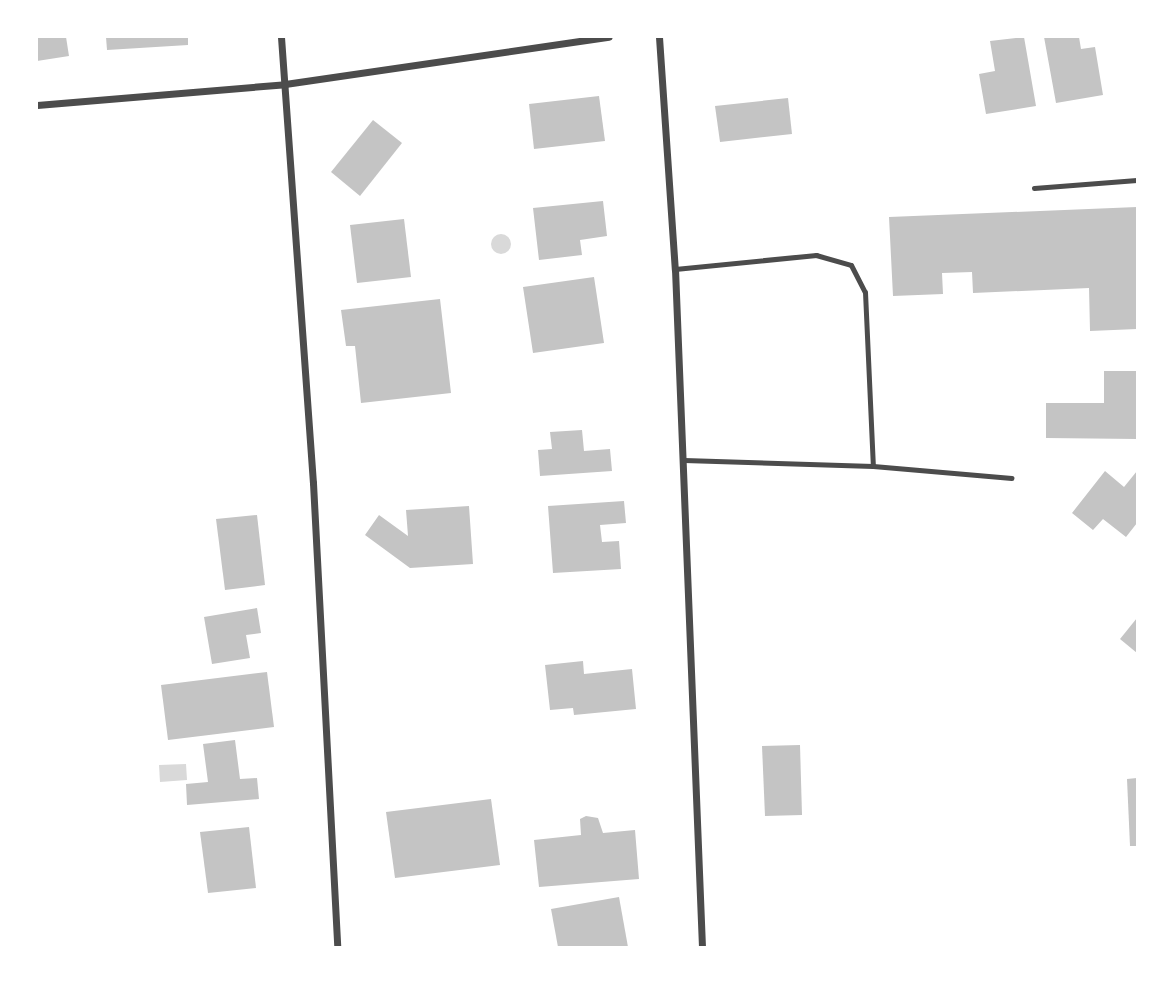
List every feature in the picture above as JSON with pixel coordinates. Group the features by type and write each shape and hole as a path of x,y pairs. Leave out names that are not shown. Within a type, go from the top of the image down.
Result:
{"street":[{"path":"281,37 337,947"},
{"path":"37,105 285,84 610,37"},
{"path":"659,37 675,269 702,947"}],"lane":[{"path":"1034,188 1137,180"},
{"path":"675,269 816,254 851,265 865,292 873,466"},
{"path":"684,460 873,466 1010,478"}],"shaded area":[{"path":"501,234 508,237 511,244 508,251 501,254 494,251 491,244 494,237"},
{"path":"186,764 187,780 160,782 159,765"}],"building":[{"path":"37,37 66,37 69,56 37,61"},
{"path":"106,37 188,37 188,45 107,50"},
{"path":"1024,37 1036,106 986,114 979,74 995,71 990,41"},
{"path":"1044,37 1079,37 1081,49 1095,47 1103,95 1056,103"},
{"path":"599,96 605,141 534,149 529,104"},
{"path":"788,98 792,134 720,142 715,106"},
{"path":"373,120 402,143 360,196 331,172"},
{"path":"603,201 607,236 580,240 582,255 539,260 533,208"},
{"path":"1137,207 1137,329 1090,331 1089,288 973,293 972,272 942,273 943,294 893,296 889,217"},
{"path":"404,219 411,277 357,283 350,225"},
{"path":"594,277 604,343 533,353 523,287"},
{"path":"440,299 451,393 361,403 355,346 346,346 341,310"},
{"path":"1104,371 1137,371 1137,439 1046,438 1046,403 1104,403"},
{"path":"582,430 584,451 610,449 612,471 540,476 538,450 552,449 550,432"},
{"path":"1105,471 1124,487 1137,471 1137,523 1126,537 1103,519 1093,530 1072,513"},
{"path":"624,501 626,523 600,525 602,542 619,541 621,569 553,573 548,506"},
{"path":"469,506 473,564 410,568 365,535 379,515 408,536 406,510"},
{"path":"257,515 265,585 225,590 216,519"},
{"path":"257,608 261,633 246,635 250,658 212,664 204,617"},
{"path":"1137,618 1137,653 1120,639"},
{"path":"583,661 584,674 632,669 636,709 574,715 573,708 550,710 545,665"},
{"path":"267,672 274,727 168,740 161,685"},
{"path":"235,740 240,779 257,778 259,799 187,805 186,784 208,782 203,744"},
{"path":"800,745 802,815 765,816 762,746"},
{"path":"1137,778 1137,846 1130,846 1127,779"},
{"path":"491,799 500,865 395,878 386,812"},
{"path":"586,816 598,818 603,833 635,830 639,879 539,887 534,840 581,835 580,819"},
{"path":"249,827 256,888 208,893 200,832"},
{"path":"619,897 628,947 558,947 551,909"}]}
